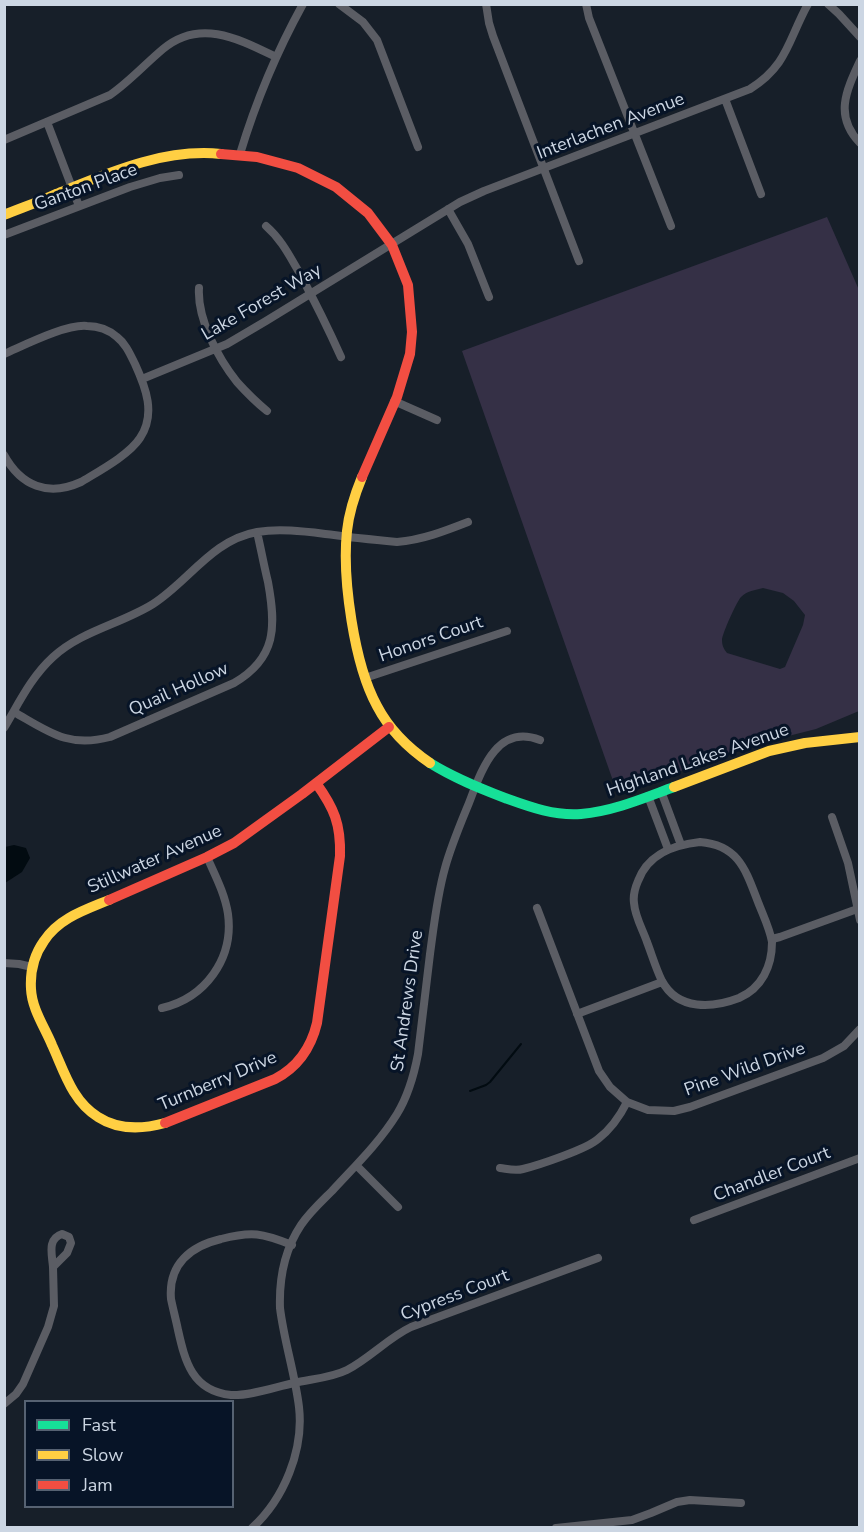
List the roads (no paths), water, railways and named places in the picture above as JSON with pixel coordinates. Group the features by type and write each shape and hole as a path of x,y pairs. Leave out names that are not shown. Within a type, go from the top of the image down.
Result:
{"street":[{"path":"240,154 252,114 276,57 303,4"},
{"path":"339,4 363,22 377,40 418,147"},
{"path":"486,4 493,36 579,261"},
{"path":"586,4 589,18 671,226"},
{"name":"Interlachen Avenue","path":"391,245 448,209 484,191 750,89 771,74 785,54 808,4"},
{"path":"828,4 860,37"},
{"path":"4,140 110,95 164,48 189,35 206,33 227,35 276,57"},
{"path":"860,61 848,87 844,112 849,128 860,143"},
{"path":"725,99 761,194"},
{"path":"47,122 79,206"},
{"name":"Highland Lakes Avenue","path":"4,215 145,162 166,157 209,153 240,154 285,163 304,169 330,182 369,214 385,233 405,279 411,315 410,350 394,401 355,497 348,524 345,561 356,644 364,678 389,727 423,760 475,786 537,809 561,814 597,812 615,808 770,751 804,743 860,736"},
{"name":"Ganton Place","path":"4,235 150,181 179,175"},
{"path":"448,209 468,244 489,297"},
{"path":"266,226 278,237 311,293 341,357"},
{"name":"Lake Forest Way","path":"142,379 216,349 391,245"},
{"path":"198,288 200,310 216,349 236,380 267,411"},
{"path":"4,354 69,328 94,326 111,333 123,343 142,379 149,411 148,422 141,438 128,451 81,482 65,488 48,489 22,478 15,472 4,454"},
{"path":"394,401 437,420"},
{"path":"4,728 31,681 64,648 154,603 177,586 206,558 231,541 271,530 397,542 428,536 468,522"},
{"name":"Quail Hollow","path":"14,712 51,734 63,738 80,741 99,740 234,683 251,672 268,649 273,627 272,604 257,532"},
{"name":"Honors Court","path":"364,678 507,631"},
{"name":"Stillwater Avenue","path":"32,967 42,942 68,918 207,857 241,839 389,727"},
{"name":"St Andrews Drive","path":"252,1527 276,1499 289,1473 298,1440 300,1413 279,1308 284,1264 297,1232 308,1215 357,1166 378,1141 398,1113 409,1087 418,1054 440,889 452,844 486,762 498,746 517,736 540,740"},
{"name":"Turnberry Drive","path":"32,967 31,986 34,1006 70,1086 88,1110 113,1124 131,1128 155,1126 172,1121 286,1073 306,1052 316,1029 340,856 337,818 332,806 316,783"},
{"path":"661,791 681,845"},
{"path":"648,796 668,849"},
{"path":"831,817 848,863 860,920"},
{"path":"700,842 714,844 736,856 745,868 772,939 769,968 761,981 745,995 725,1003 702,1006 687,1002 671,992 662,982 636,913 634,895 645,867 652,859 668,849 700,842"},
{"path":"162,1008 180,1003 202,987 214,974 225,953 228,915 218,881 207,857"},
{"name":"Pine Wild Drive","path":"537,908 599,1071 610,1087 627,1102 658,1111 674,1111 690,1107 829,1055 844,1046 860,1029"},
{"path":"772,939 858,908"},
{"path":"4,963 32,967"},
{"path":"577,1014 662,982"},
{"path":"500,1168 524,1169 589,1146 611,1127 627,1102"},
{"name":"Chandler Court","path":"694,1220 860,1158"},
{"path":"357,1166 398,1207"},
{"name":"Cypress Court","path":"292,1245 256,1233 239,1234 205,1243 192,1250 181,1262 176,1270 171,1290 172,1300 184,1357 191,1371 204,1385 221,1393 241,1394 341,1372 411,1328 598,1257"},
{"path":"4,1404 23,1384 48,1327 54,1306 53,1267"},
{"path":"556,1527 632,1520 677,1502 690,1500 741,1503"}],"waterway":[{"path":"470,1091 490,1082 521,1044"}]}
